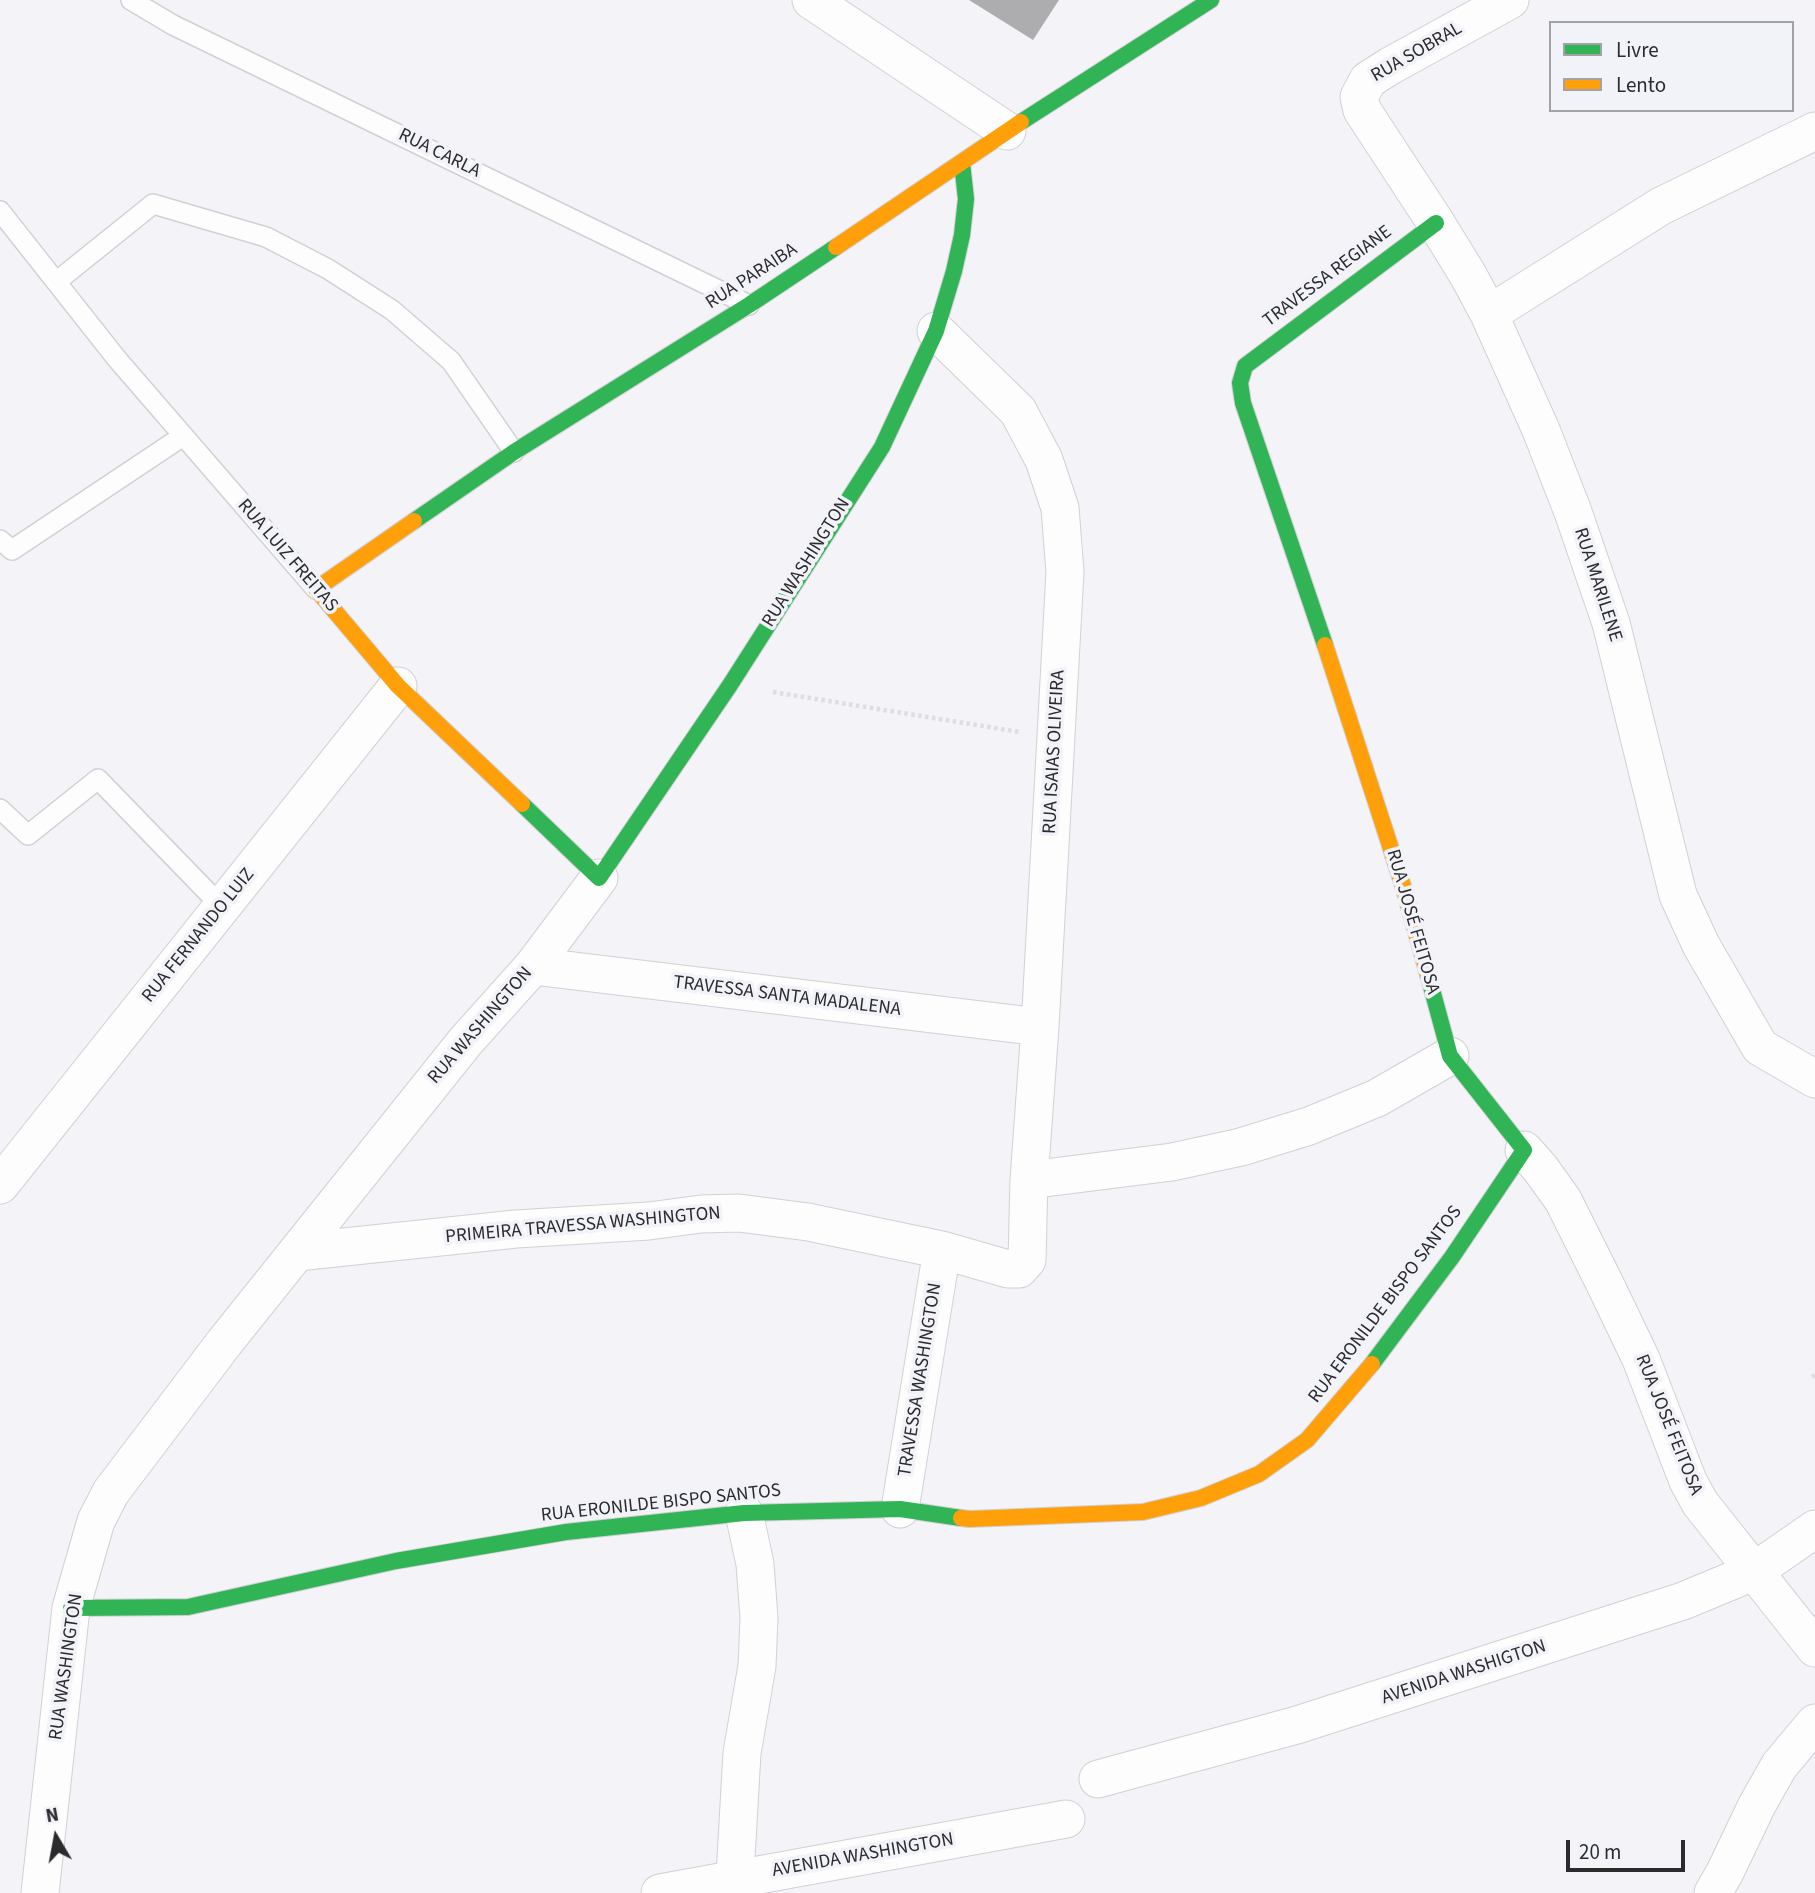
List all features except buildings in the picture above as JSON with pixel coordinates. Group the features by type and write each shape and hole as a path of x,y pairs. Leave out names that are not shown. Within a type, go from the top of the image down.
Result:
{"street":[{"path":"811,0 1007,131"},
{"name":"RUA PARAIBA","path":"316,589 514,453 749,305 1007,131 1212,0"},
{"name":"RUA SOBRAL","path":"1363,87 1368,80 1390,66 1510,0"},
{"name":"RUA MARILENE","path":"1363,87 1359,97 1362,110 1436,223 1489,314 1550,453 1611,623 1678,895 1701,945 1760,1046 1815,1079"},
{"path":"1489,314 1661,206 1815,131"},
{"name":"RUA WASHINGTON","path":"40,1893 71,1608 96,1521 111,1492 224,1343 465,1042 533,966 599,878 730,685 882,447 936,331 962,235 966,198 962,163"},
{"name":"TRAVESSA REGIANE","path":"1245,366 1436,223"},
{"name":"RUA ISAIAS OLIVEIRA","path":"936,331 1018,411 1044,460 1059,508 1065,572 1027,1216"},
{"name":"RUA JOSÉ FEITOSA","path":"1245,366 1240,383 1243,403 1405,888 1450,1056"},
{"name":"RUA LUIZ FREITAS","path":"316,589 398,686 599,878"},
{"name":"RUA FERNANDO LUIZ","path":"0,1185 398,686"},
{"name":"TRAVESSA SANTA MADALENA","path":"533,966 1040,1027"},
{"path":"1029,1180 1172,1162 1241,1147 1309,1126 1377,1098 1450,1056 1524,1150"},
{"name":"RUA JOSÉ FEITOSA","path":"1524,1150 1563,1200 1604,1282 1641,1359 1688,1481 1700,1503 1815,1648"},
{"name":"RUA ERONILDE BISPO SANTOS","path":"71,1608 188,1607 422,1557 566,1532 744,1513 900,1509 970,1519 1143,1512 1201,1498 1259,1474 1307,1440 1360,1380 1452,1256 1524,1150"},
{"name":"PRIMEIRA TRAVESSA WASHINGTON","path":"297,1252 516,1230 739,1213 808,1222 942,1250 1008,1269 1019,1269 1027,1260 1027,1216"},
{"name":"TRAVESSA WASHINGTON","path":"900,1509 942,1250"},
{"path":"734,1886 742,1753 757,1666 759,1618 755,1564 744,1513"},
{"name":"AVENIDA WASHIGTON","path":"1098,1779 1310,1721 1684,1601 1753,1573 1815,1530"},
{"path":"1713,1893 1779,1766 1815,1723"},
{"name":"AVENIDA WASHINGTON","path":"660,1893 734,1886 1066,1819"}],"lane":[{"name":"RUA CARLA","path":"131,0 173,25 749,305"},
{"path":"57,282 153,204 266,237 328,269 392,310 412,327 451,361 514,453"},
{"name":"RUA LUIZ FREITAS","path":"0,211 117,359 316,589"},
{"path":"0,540 12,550 183,436"},
{"path":"0,809 28,835 98,779 222,907"}],"path":[{"path":"730,685 1056,737"}],"traffic: fast":[{"path":"1021,122 1211,0"},
{"path":"522,804 599,878 730,685 882,447 936,331 954,271 966,199 962,163"},
{"path":"1325,645 1243,403 1240,383 1245,366 1436,223"},
{"path":"414,521 514,452 749,305 836,247"},
{"path":"1372,1364 1452,1257 1524,1150 1450,1056 1428,975"},
{"path":"71,1608 188,1607 396,1561 566,1532 744,1513 900,1509 961,1518"}],"traffic: slow":[{"path":"836,247 1021,122"},
{"path":"414,521 316,589 398,686 522,804"},
{"path":"1325,645 1404,889 1428,975"},
{"path":"961,1518 1143,1512 1201,1498 1259,1474 1307,1440 1372,1364"}]}
